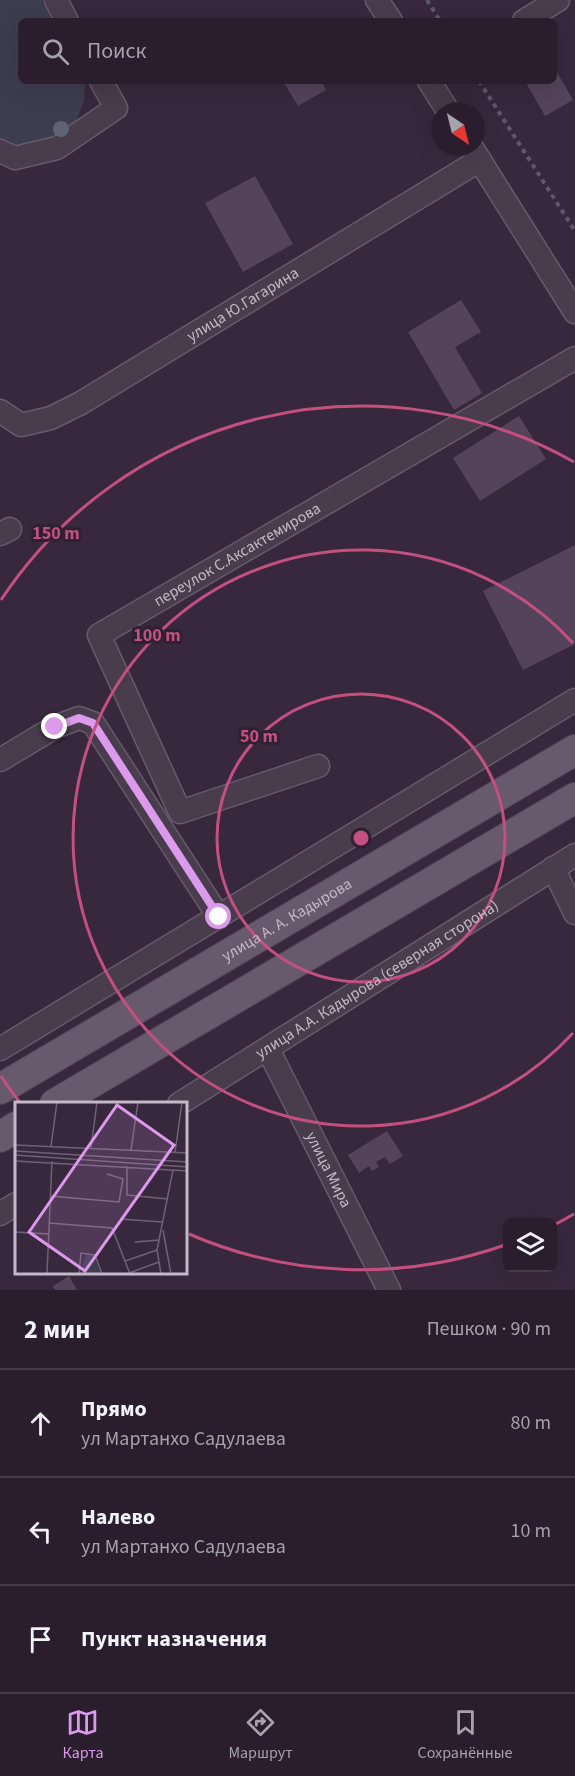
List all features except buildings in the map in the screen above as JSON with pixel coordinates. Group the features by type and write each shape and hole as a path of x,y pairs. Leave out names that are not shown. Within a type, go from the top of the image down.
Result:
{"main road":[{"name":"улица А. А. Кадырова","path":"0,1089 575,750"},
{"path":"58,1102 575,798"},
{"path":"0,1137 15,1128"}],"street":[{"path":"56,0 66,18"},
{"path":"377,0 389,18"},
{"path":"529,18 558,0"},
{"path":"0,152 15,158 57,148 116,108 103,84"},
{"path":"431,84 442,102"},
{"name":"улица Ю.Гагарина","path":"0,411 21,425 51,418 81,404 471,156"},
{"path":"478,156 575,312"},
{"name":"переулок С.Аксактемирова","path":"318,766 180,812 99,635 575,358"},
{"path":"0,1049 575,700"},
{"path":"0,760 55,727 79,718 93,723 219,917"},
{"name":"улица А.А. Кадырова (северная сторона)","path":"182,1102 575,855"},
{"path":"553,868 575,913"},
{"name":"улица Мира","path":"268,1049 389,1290"},
{"path":"0,1214 15,1205"}],"path":[{"path":"427,0 438,18"},
{"path":"481,84 575,231"}],"shaded area":[{"path":"0,0 42,0 52,18 18,18 18,84 85,84 84,101 75,124 35,150 0,144"}],"route":[{"path":"55,727 79,718 93,723 219,917"}]}
